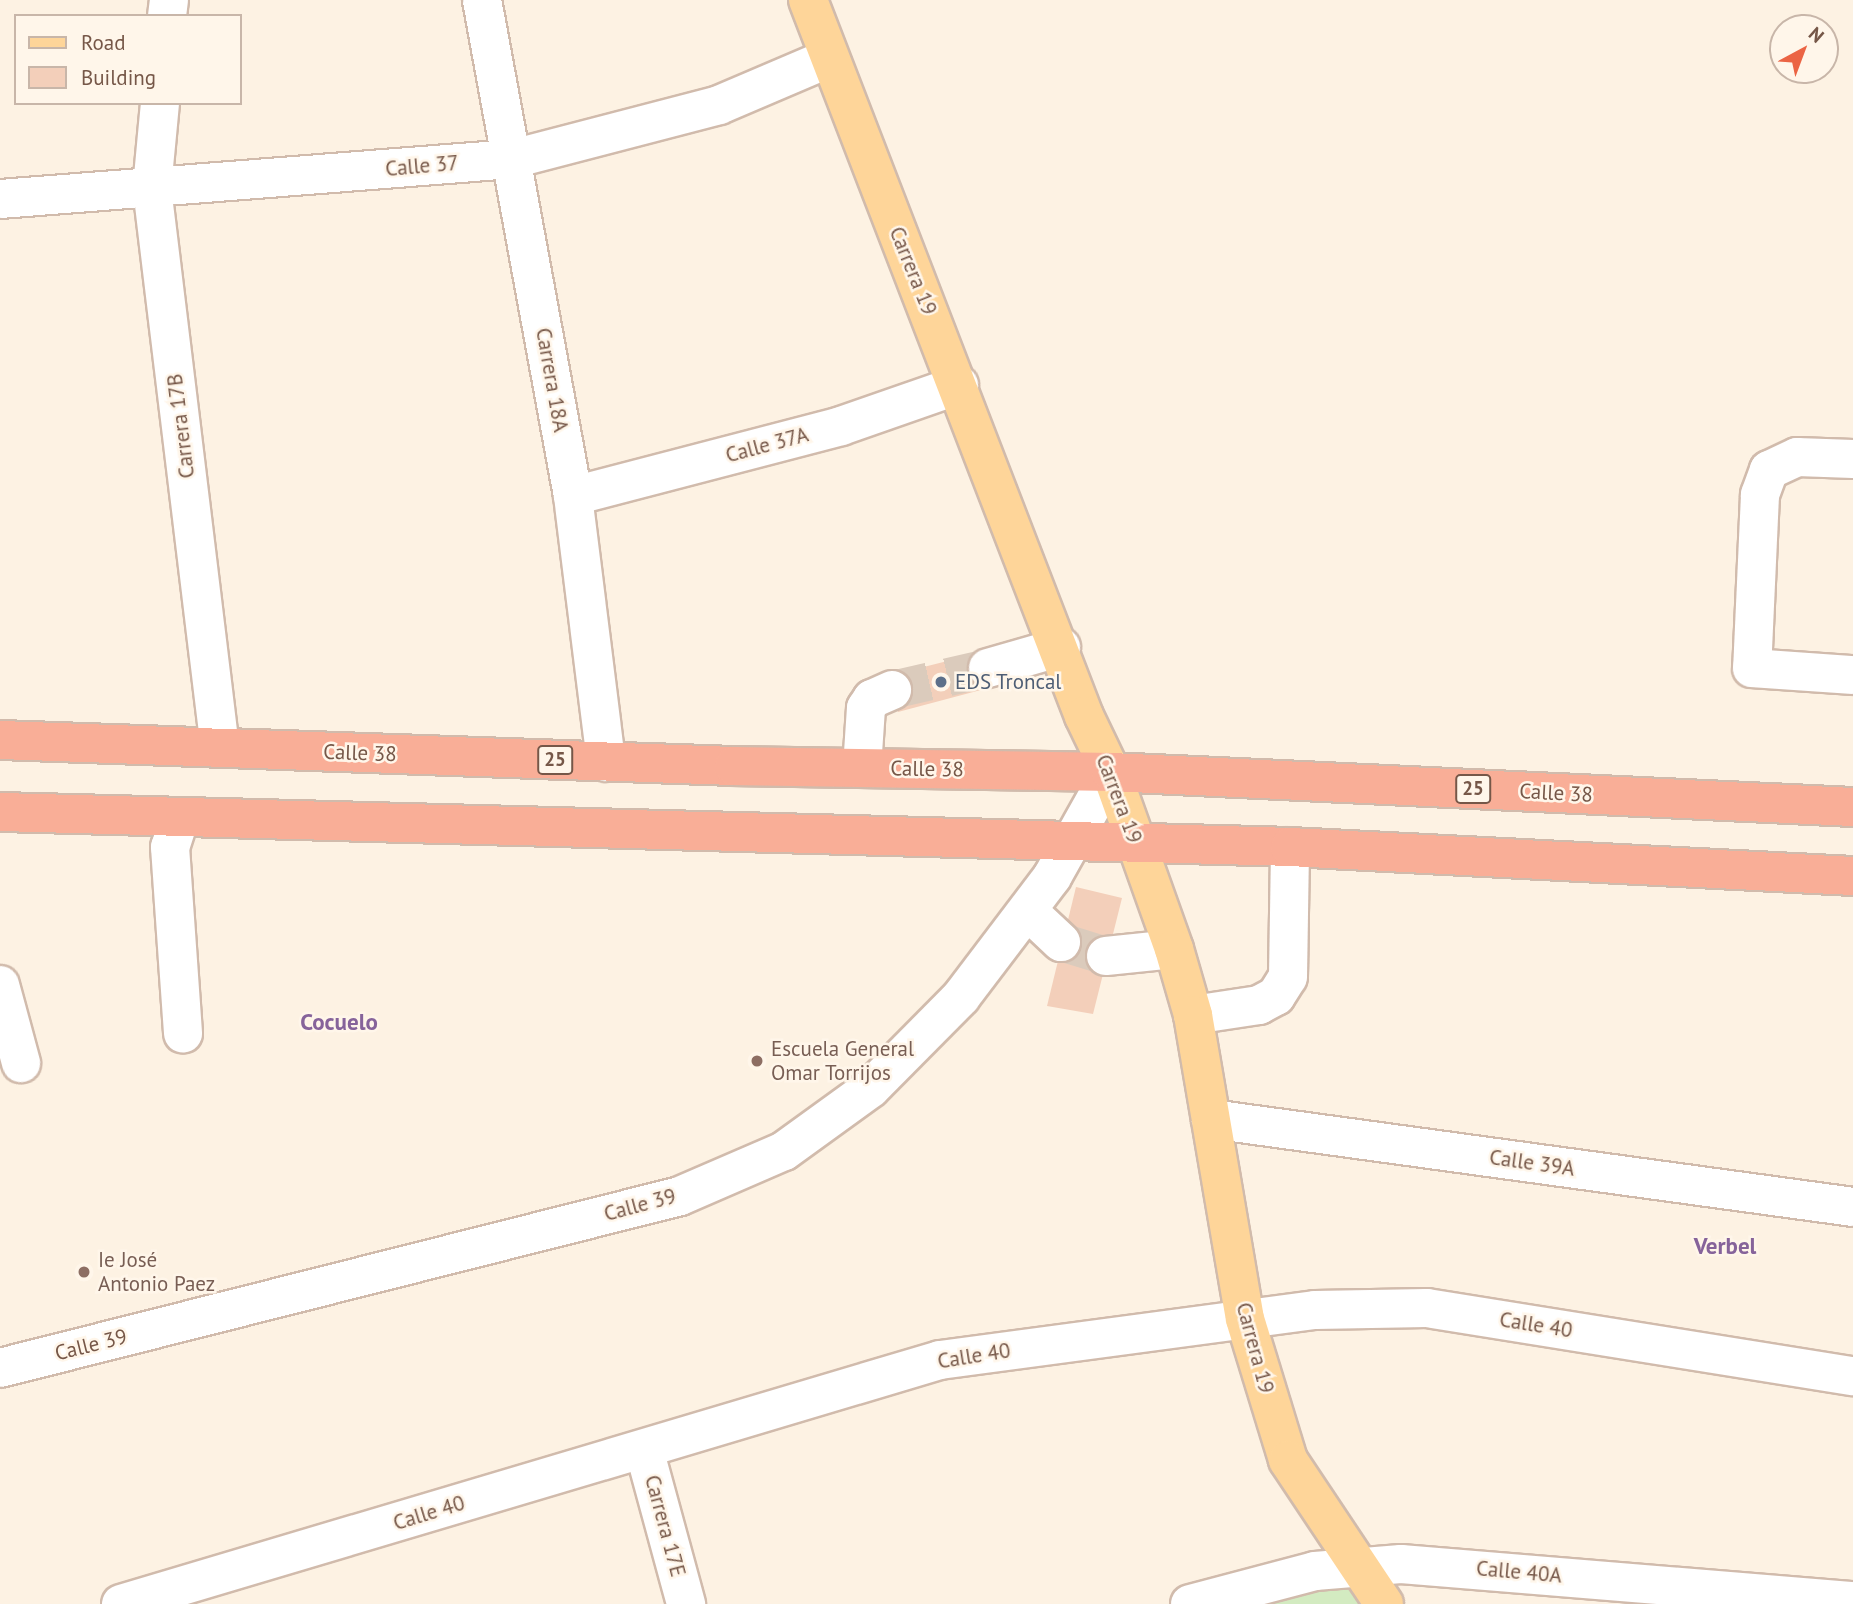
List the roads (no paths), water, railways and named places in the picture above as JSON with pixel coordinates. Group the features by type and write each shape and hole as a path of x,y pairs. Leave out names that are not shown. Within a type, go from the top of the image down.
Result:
{"highway":[{"name":"Calle 38","path":"0,740 606,762 1111,772 1853,807"},
{"path":"0,812 1290,847 1853,876"}],"main road":[{"name":"Carrera 19","path":"808,0 1111,772 1174,949 1193,1015 1245,1319 1288,1460 1356,1567 1384,1604"}],"street":[{"name":"Carrera 18A","path":"482,0 573,496 606,762"},
{"name":"Calle 37","path":"0,199 512,159 719,105 829,58"},
{"name":"Carrera 17B","path":"160,105 152,188 220,748"},
{"name":"Calle 37A","path":"573,496 841,426 958,385"},
{"path":"1853,460 1797,457 1769,470 1760,495 1752,668 1853,675"},
{"path":"988,668 1061,647"},
{"path":"862,768 866,708 872,699 892,690"},
{"name":"Calle 39","path":"0,1368 680,1196 784,1151 871,1088 961,997 1029,912 1074,841 1111,772"},
{"path":"180,817 170,847 183,1034"},
{"path":"1193,1015 1259,1005 1276,996 1288,977 1290,847"},
{"path":"1029,912 1061,942"},
{"path":"1106,956 1174,949"},
{"path":"0,985 21,1063"},
{"name":"Calle 39A","path":"1211,1119 1853,1207"},
{"name":"Calle 40","path":"127,1603 940,1360 1245,1319 1368,1305 1427,1308 1853,1376"},
{"name":"Carrera 17E","path":"644,1449 686,1604"},
{"name":"Calle 40A","path":"1190,1604 1276,1580 1356,1567 1446,1565 1853,1601"}],"tunnel":[{"path":"892,690 988,668"},
{"path":"1061,942 1106,956"}],"place":[{"name":"EDS Troncal","path":"941,682"},
{"name":"Escuela General Omar Torrijos","path":"757,1061"},
{"name":"Ie José Antonio Paez","path":"84,1272"}],"district":[{"name":"Cocuelo","path":"339,1022"},
{"name":"Verbel","path":"1725,1246"}]}
